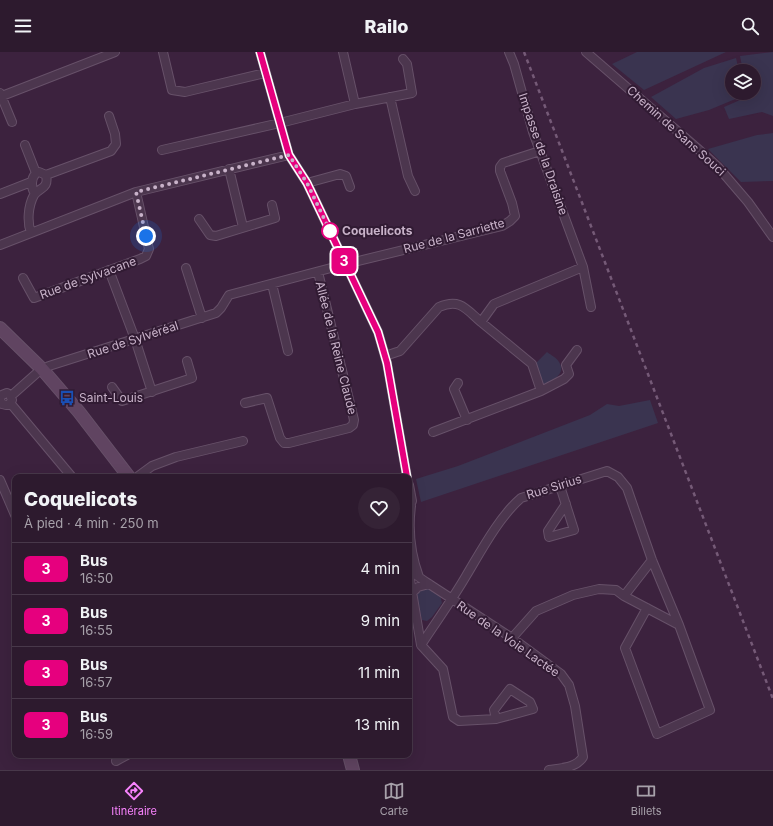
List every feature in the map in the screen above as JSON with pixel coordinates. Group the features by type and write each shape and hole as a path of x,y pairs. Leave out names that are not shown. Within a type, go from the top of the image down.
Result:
{"main road":[{"path":"0,328 42,369 127,474"},
{"path":"350,758 353,770"}],"street":[{"path":"12,122 1,94 115,52"},
{"path":"163,52 172,90 186,92 265,73"},
{"path":"260,52 289,155 307,183 378,332 385,356 406,474"},
{"path":"343,52 354,104"},
{"name":"Impasse de la Draisine","path":"509,52 514,64 533,132 583,267 591,307"},
{"name":"Chemin de Sans Souci","path":"586,52 718,167 748,202 773,237"},
{"path":"162,150 280,123 354,104 412,92 407,64 403,59"},
{"path":"390,97 408,176 415,191"},
{"path":"31,233 28,218 35,194 31,182 33,177 39,172 46,175 111,151 116,144 115,134 109,116"},
{"path":"25,145 36,174"},
{"name":"Rue de la Sarriette","path":"346,264 506,224 515,216 500,167 503,163 540,151"},
{"path":"0,245 136,192 289,155"},
{"path":"229,169 243,227"},
{"path":"307,183 340,174 346,176 350,187"},
{"path":"35,194 44,187 46,183 46,175"},
{"path":"0,194 31,182"},
{"name":"Rue de Sylvacane","path":"23,278 34,298 146,256 149,249 136,192"},
{"path":"199,219 210,235 216,236 275,218 272,204"},
{"name":"Rue de Sylvéréal","path":"42,369 216,313 229,295 346,264"},
{"path":"481,322 494,304 583,267"},
{"path":"186,268 202,318"},
{"path":"109,270 135,339 152,392"},
{"name":"Allée de la Reine Claude","path":"245,404 267,398 280,438 284,443 349,428 353,425 354,420 318,272"},
{"path":"272,284 288,351"},
{"path":"385,356 400,351 439,307 448,303 458,304 532,364 541,391"},
{"path":"433,432 541,391 564,379 569,374 566,365 577,350"},
{"path":"112,387 122,401 152,392 192,378 187,361"},
{"path":"1,399 6,406 42,369"},
{"path":"458,383 454,389 467,420"},
{"path":"11,400 70,474"},
{"path":"141,474 152,466 176,458 243,441"},
{"name":"Rue Sirius","path":"421,645 510,507 521,498 608,471 618,477 627,488 652,560 679,626 710,710 657,734 625,648 647,608"},
{"path":"0,480 12,508"},
{"path":"560,486 566,504"},
{"path":"412,546 414,564 420,577"},
{"path":"624,596 652,560"},
{"name":"Rue de la Voie Lactée","path":"412,571 429,584 512,638 561,674 569,685 575,706 583,757 580,762 575,765 549,770"},
{"path":"429,584 418,587 412,593 412,612 421,645 443,669 453,717 459,722 496,719 532,708 530,702 510,689 494,710 496,719"},
{"path":"512,638 536,611 573,595 599,589 616,590 624,596 679,626"},
{"path":"116,761 122,758"}],"shaded area":[{"path":"637,52 726,52 644,90 612,64"},
{"path":"773,52 773,116 762,112 729,119 724,107 740,100 761,100 761,64 742,64 740,56"},
{"path":"736,58 737,64 725,64 725,100 733,100 709,110 676,119 651,97 704,68"},
{"path":"773,133 773,181 741,182 708,149 757,135"},
{"path":"547,352 558,361 561,366 561,370 558,376 544,385 535,364"},
{"path":"650,400 658,423 421,502 416,479 458,466 590,415 607,404 619,406"},
{"path":"426,587 440,595 442,603 432,617 427,621 422,620 416,595 418,590"}],"railway":[{"path":"524,52 773,699"}],"bus line":[{"name":"3","path":"260,52 289,155 307,183 378,332 387,363 406,474"}],"place":[{"name":"Coquelicots","path":"330,231"},
{"name":"Saint-Louis","path":"67,398"}],"route":[{"path":"146,236 136,192 289,155 307,183 330,231"}]}
